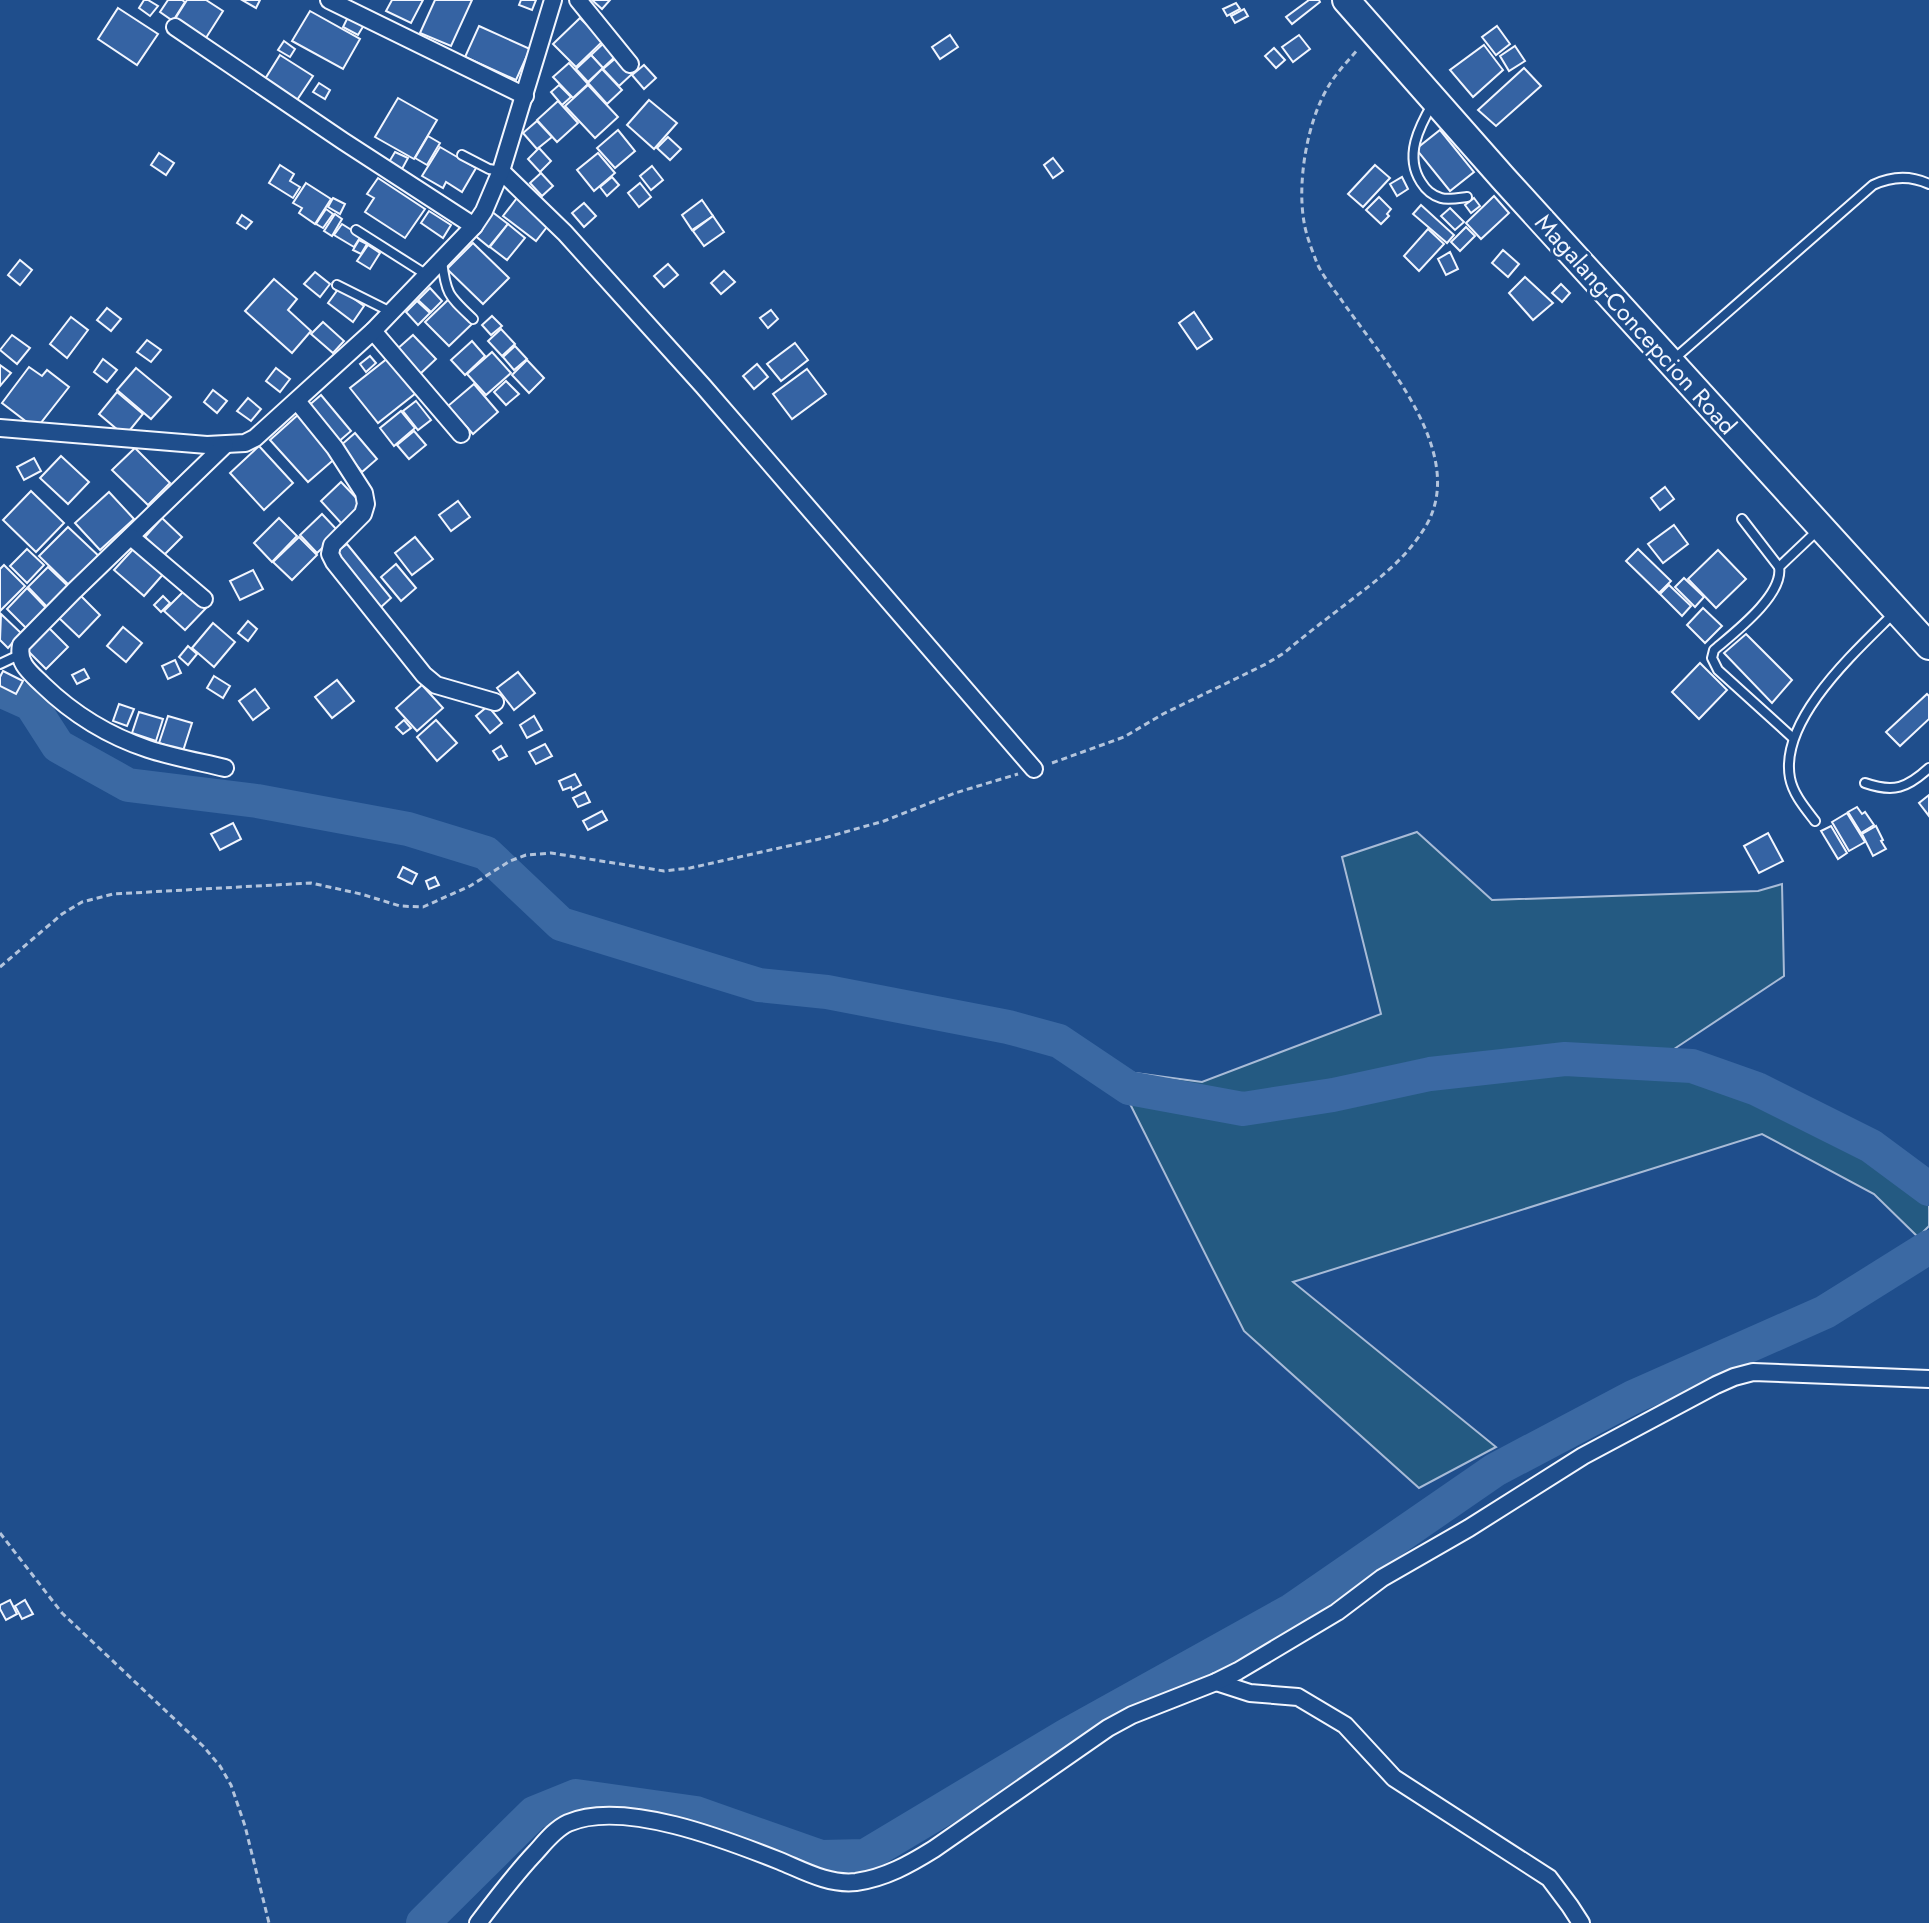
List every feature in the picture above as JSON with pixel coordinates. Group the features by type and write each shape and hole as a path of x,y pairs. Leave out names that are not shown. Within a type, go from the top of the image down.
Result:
{"main road":[{"name":"Magalang-Concepcion Road","path":"1346,0 1503,178 1929,646"}],"street":[{"path":"329,0 525,96"},
{"path":"360,0 373,23"},
{"path":"0,428 225,445 245,443 255,438 373,331 474,226 501,171 553,0"},
{"path":"578,0 630,64"},
{"path":"175,27 474,226"},
{"path":"501,171 565,233 703,386 1034,769"},
{"path":"373,331 461,434"},
{"path":"297,401 335,448 364,493 366,504 363,514 332,545 330,554 334,562 424,675 436,685 495,702"},
{"path":"225,445 21,645 19,655 24,667 61,702 89,721 147,749 225,768"},
{"path":"131,537 204,599"},
{"path":"478,1923 512,1877 549,1837 565,1824 589,1817 636,1817 681,1826 831,1881 855,1882 883,1876 934,1849 1108,1728 1132,1715 1216,1682 1337,1612 1382,1578 1583,1456 1734,1377 1753,1372 1780,1372 1929,1379"},
{"path":"1216,1682 1250,1693 1298,1697 1345,1725 1394,1778 1549,1878 1581,1923"}],"lane":[{"path":"1435,99 1415,141 1413,161 1417,175 1428,192 1443,199 1467,197"},
{"path":"462,155 489,169 501,171"},
{"path":"1671,362 1873,185 1900,177 1929,184"},
{"path":"356,230 428,275"},
{"path":"441,260 450,297 473,319"},
{"path":"337,285 391,313"},
{"path":"1742,519 1779,567 1780,576 1754,614 1714,650 1712,658 1718,670 1793,738"},
{"path":"1779,567 1820,528"},
{"path":"1815,821 1790,780 1789,756 1793,738 1804,716 1841,667 1896,611"},
{"path":"0,664 19,655"},
{"path":"1865,783 1888,789 1902,787 1929,768"}],"path":[{"path":"0,967 62,914 82,902 113,894 311,883 400,906 423,907 441,901 526,855 551,853 664,871 824,838 884,821 955,793 1124,737 1163,714 1275,659 1389,571 1411,549 1429,520 1437,492 1436,462 1429,435 1413,403 1380,352 1318,266 1304,222 1302,180 1312,124 1328,87 1373,30"},
{"path":"0,1533 62,1613 203,1746 220,1766 231,1785 245,1826 269,1923"}],"shaded area":[{"path":"1417,832 1492,900 1758,891 1782,884 1784,976 1668,1053 1929,1181 1929,1226 1918,1237 1874,1194 1762,1134 1293,1282 1496,1447 1419,1488 1244,1331 1113,1070 1202,1082 1381,1014 1342,857"}],"building":[{"path":"144,0 158,6 150,16 139,8"},
{"path":"168,0 185,2 173,21 160,12"},
{"path":"187,0 206,0 223,11 204,41 173,22"},
{"path":"242,0 260,0 256,8"},
{"path":"392,0 423,0 411,23 386,11"},
{"path":"435,0 472,0 451,46 420,33"},
{"path":"521,0 536,0 532,10 519,5"},
{"path":"592,0 610,0 602,9"},
{"path":"1309,0 1320,2 1292,24 1286,17"},
{"path":"1236,3 1240,9 1227,16 1223,9"},
{"path":"118,8 158,34 137,65 98,39"},
{"path":"1244,9 1248,16 1235,23 1231,16"},
{"path":"310,11 360,39 343,69 292,41"},
{"path":"348,17 364,25 358,35 343,27"},
{"path":"580,18 603,41 576,67 553,44"},
{"path":"479,26 530,49 516,80 465,57"},
{"path":"1497,26 1510,44 1496,55 1482,37"},
{"path":"950,35 958,47 940,59 932,47"},
{"path":"1299,35 1310,49 1293,62 1282,47"},
{"path":"284,41 295,49 290,57 278,50"},
{"path":"606,41 618,54 603,68 591,55"},
{"path":"1484,45 1503,70 1473,97 1450,70"},
{"path":"1515,46 1525,61 1509,71 1500,56"},
{"path":"1274,48 1285,60 1276,68 1265,56"},
{"path":"280,55 313,76 297,100 265,79"},
{"path":"591,55 603,68 588,82 576,69"},
{"path":"617,57 632,74 619,86 603,69"},
{"path":"569,63 588,84 573,98 553,77"},
{"path":"644,65 656,78 644,89 632,75"},
{"path":"1524,68 1541,86 1496,126 1478,110"},
{"path":"602,69 622,90 607,104 588,83"},
{"path":"319,83 330,90 325,99 313,92"},
{"path":"559,85 571,97 562,105 551,92"},
{"path":"588,85 618,117 595,138 565,106"},
{"path":"398,98 437,120 414,159 375,137"},
{"path":"649,100 677,123 654,149 627,125"},
{"path":"558,101 578,123 557,142 537,120"},
{"path":"537,121 552,137 537,149 523,133"},
{"path":"618,130 635,151 615,168 597,148"},
{"path":"1440,130 1474,172 1450,191 1416,149"},
{"path":"428,136 440,143 427,165 415,158"},
{"path":"668,137 681,149 670,160 657,148"},
{"path":"440,147 476,168 462,192 446,182 443,188 422,176"},
{"path":"539,148 551,161 540,172 528,159"},
{"path":"395,152 408,158 402,169 389,162"},
{"path":"159,153 174,163 166,175 151,165"},
{"path":"598,153 615,173 594,191 577,170"},
{"path":"1053,158 1063,171 1053,178 1044,165"},
{"path":"280,165 294,174 290,181 300,187 293,198 269,183"},
{"path":"1375,165 1390,178 1363,207 1348,194"},
{"path":"652,166 663,180 651,190 640,176"},
{"path":"541,173 553,186 542,196 530,183"},
{"path":"612,177 619,185 607,196 600,187"},
{"path":"1402,177 1408,189 1397,196 1390,184"},
{"path":"378,178 425,209 405,238 365,212 374,198 367,194"},
{"path":"306,183 331,199 315,224 299,213 302,208 293,203"},
{"path":"640,183 651,197 639,207 628,193"},
{"path":"1494,196 1509,213 1481,239 1466,223"},
{"path":"1379,197 1391,209 1381,224 1366,210"},
{"path":"333,198 345,204 340,214 328,207"},
{"path":"517,198 550,223 536,241 503,216"},
{"path":"1474,198 1480,206 1471,213 1465,205"},
{"path":"702,200 713,216 692,230 682,215"},
{"path":"584,203 596,216 584,227 572,213"},
{"path":"1421,205 1454,235 1447,243 1413,214"},
{"path":"1450,208 1464,222 1455,230 1441,216"},
{"path":"326,209 333,214 323,228 316,224"},
{"path":"429,211 451,225 443,238 421,223"},
{"path":"491,211 508,224 489,247 473,234"},
{"path":"335,214 342,219 332,236 324,231"},
{"path":"242,215 252,222 246,229 237,223"},
{"path":"713,216 724,232 704,246 693,231"},
{"path":"342,224 361,236 354,247 334,235"},
{"path":"508,224 525,238 507,260 490,247"},
{"path":"1466,227 1475,236 1460,251 1451,242"},
{"path":"1428,229 1444,244 1419,271 1404,256"},
{"path":"359,240 367,244 361,254 353,250"},
{"path":"473,243 509,278 483,304 447,269"},
{"path":"368,245 380,253 370,269 357,261"},
{"path":"1503,250 1519,264 1508,277 1492,263"},
{"path":"1450,252 1458,269 1446,275 1438,259"},
{"path":"20,260 32,270 20,285 8,275"},
{"path":"668,264 678,275 664,287 654,276"},
{"path":"724,271 735,282 721,294 711,283"},
{"path":"315,272 330,284 320,297 304,284"},
{"path":"1525,277 1553,303 1533,320 1509,293"},
{"path":"274,279 297,299 288,310 311,331 292,353 245,311"},
{"path":"1561,284 1570,293 1562,302 1552,293"},
{"path":"339,288 364,306 353,322 328,303"},
{"path":"430,288 442,301 431,312 418,300"},
{"path":"449,299 473,323 449,346 425,322"},
{"path":"417,301 430,313 418,325 406,312"},
{"path":"107,308 121,319 111,331 97,320"},
{"path":"771,310 778,319 768,328 760,318"},
{"path":"1194,312 1212,339 1197,349 1179,323"},
{"path":"492,316 502,326 491,335 482,325"},
{"path":"71,317 88,330 67,358 50,344"},
{"path":"323,322 344,341 333,353 311,334"},
{"path":"501,329 515,344 502,356 488,341"},
{"path":"12,335 30,348 17,364 0,350"},
{"path":"413,335 436,359 420,374 396,350"},
{"path":"147,340 161,350 151,362 137,352"},
{"path":"472,341 485,356 465,375 451,360"},
{"path":"795,343 808,360 781,381 767,364"},
{"path":"515,346 527,359 514,370 503,357"},
{"path":"492,352 511,373 486,395 467,374"},
{"path":"370,356 376,363 366,372 360,364"},
{"path":"388,358 416,393 378,423 350,388"},
{"path":"103,359 117,370 107,382 94,372"},
{"path":"527,360 544,378 529,393 512,375"},
{"path":"757,364 768,377 754,389 743,376"},
{"path":"0,365 11,373 0,386"},
{"path":"29,367 42,376 47,370 69,387 36,429 2,403"},
{"path":"136,368 171,397 151,419 117,390"},
{"path":"276,368 290,379 280,392 266,381"},
{"path":"807,369 826,394 792,419 773,394"},
{"path":"506,381 519,394 506,405 494,392"},
{"path":"474,384 498,412 473,434 448,406"},
{"path":"213,390 227,401 217,413 204,402"},
{"path":"117,392 143,414 125,436 99,414"},
{"path":"321,395 351,431 337,443 307,407"},
{"path":"248,398 261,409 251,421 237,411"},
{"path":"416,401 431,420 418,430 403,411"},
{"path":"401,411 415,428 394,446 380,428"},
{"path":"300,413 338,456 308,482 270,440"},
{"path":"414,431 426,445 409,459 397,445"},
{"path":"355,433 377,459 362,472 340,446"},
{"path":"259,446 293,483 264,510 230,473"},
{"path":"135,448 170,483 148,505 112,470"},
{"path":"61,456 89,482 68,504 40,478"},
{"path":"34,458 41,471 24,480 17,467"},
{"path":"341,482 363,505 342,524 321,501"},
{"path":"1665,487 1674,499 1660,510 1651,498"},
{"path":"31,491 64,523 36,552 3,520"},
{"path":"109,492 134,519 100,550 75,523"},
{"path":"458,501 470,517 451,531 439,515"},
{"path":"322,514 339,532 317,553 300,535"},
{"path":"162,518 182,537 164,555 145,537"},
{"path":"279,518 297,536 272,562 254,543"},
{"path":"1674,525 1688,544 1663,563 1648,544"},
{"path":"68,527 102,559 72,588 39,556"},
{"path":"299,537 317,555 292,580 273,562"},
{"path":"415,537 433,559 412,575 395,553"},
{"path":"347,544 391,598 380,608 335,553"},
{"path":"137,545 166,571 144,596 114,570"},
{"path":"27,549 44,565 27,583 10,566"},
{"path":"1638,549 1671,581 1659,593 1626,561"},
{"path":"1718,550 1746,579 1716,608 1688,579"},
{"path":"396,564 416,588 401,601 381,577"},
{"path":"4,565 25,586 0,611 0,569"},
{"path":"48,567 72,590 51,611 28,587"},
{"path":"253,570 263,589 240,600 230,581"},
{"path":"1684,578 1704,597 1695,607 1675,587"},
{"path":"1669,585 1691,606 1682,616 1660,594"},
{"path":"188,587 208,606 185,630 164,611"},
{"path":"27,588 50,612 30,632 7,609"},
{"path":"80,595 100,615 79,637 58,617"},
{"path":"163,596 170,603 161,612 154,605"},
{"path":"1703,608 1722,626 1705,643 1687,625"},
{"path":"1,614 21,633 8,648 0,640"},
{"path":"248,621 257,629 248,641 238,633"},
{"path":"213,623 235,642 214,667 192,648"},
{"path":"48,627 68,647 46,669 26,649"},
{"path":"123,627 142,643 126,662 107,646"},
{"path":"1746,634 1792,680 1772,703 1724,653"},
{"path":"188,646 197,654 188,665 179,657"},
{"path":"175,660 181,673 168,679 162,666"},
{"path":"1700,663 1727,690 1699,719 1672,692"},
{"path":"84,669 89,678 77,684 72,675"},
{"path":"3,671 23,681 16,694 0,686"},
{"path":"518,672 535,693 514,710 497,688"},
{"path":"214,676 230,686 223,698 207,688"},
{"path":"337,680 354,701 332,718 315,697"},
{"path":"422,685 443,708 417,731 396,708"},
{"path":"255,689 269,708 253,720 239,701"},
{"path":"1927,694 1929,719 1900,746 1886,732"},
{"path":"119,704 134,709 127,726 113,721"},
{"path":"488,706 502,723 490,733 476,716"},
{"path":"139,712 163,719 156,741 132,733"},
{"path":"168,716 192,723 183,751 159,743"},
{"path":"534,716 542,730 527,738 520,725"},
{"path":"404,720 411,728 403,734 396,727"},
{"path":"436,720 457,743 437,761 417,737"},
{"path":"545,744 552,756 536,764 529,752"},
{"path":"501,746 507,756 499,760 493,751"},
{"path":"575,774 581,785 572,790 571,787 563,790 559,781"},
{"path":"585,792 590,802 578,807 573,798"},
{"path":"1929,795 1929,816 1919,803"},
{"path":"1857,807 1874,825 1861,833 1848,812"},
{"path":"602,811 607,820 588,830 583,821"},
{"path":"1847,813 1865,842 1849,851 1832,822"},
{"path":"233,823 241,839 220,850 211,834"},
{"path":"1831,826 1847,853 1838,859 1821,831"},
{"path":"1876,826 1886,849 1873,856 1862,834"},
{"path":"1768,833 1783,861 1759,873 1744,846"},
{"path":"403,867 417,874 412,884 398,877"},
{"path":"435,877 439,885 429,889 426,881"},
{"path":"10,1600 17,1614 6,1620 0,1605"},
{"path":"25,1600 33,1614 22,1619 15,1606"}],"waterway":[{"path":"0,690 31,704 58,746 128,785 257,801 408,829 486,853 561,924 759,985 827,992 1008,1027 1059,1041 1129,1088 1243,1109 1333,1095 1430,1074 1565,1059 1692,1066 1757,1089 1871,1146 1929,1189"},
{"path":"423,1923 534,1813 576,1796 696,1813 821,1857 865,1856 1067,1735 1292,1610 1495,1470 1633,1397 1825,1312 1929,1247"}]}
